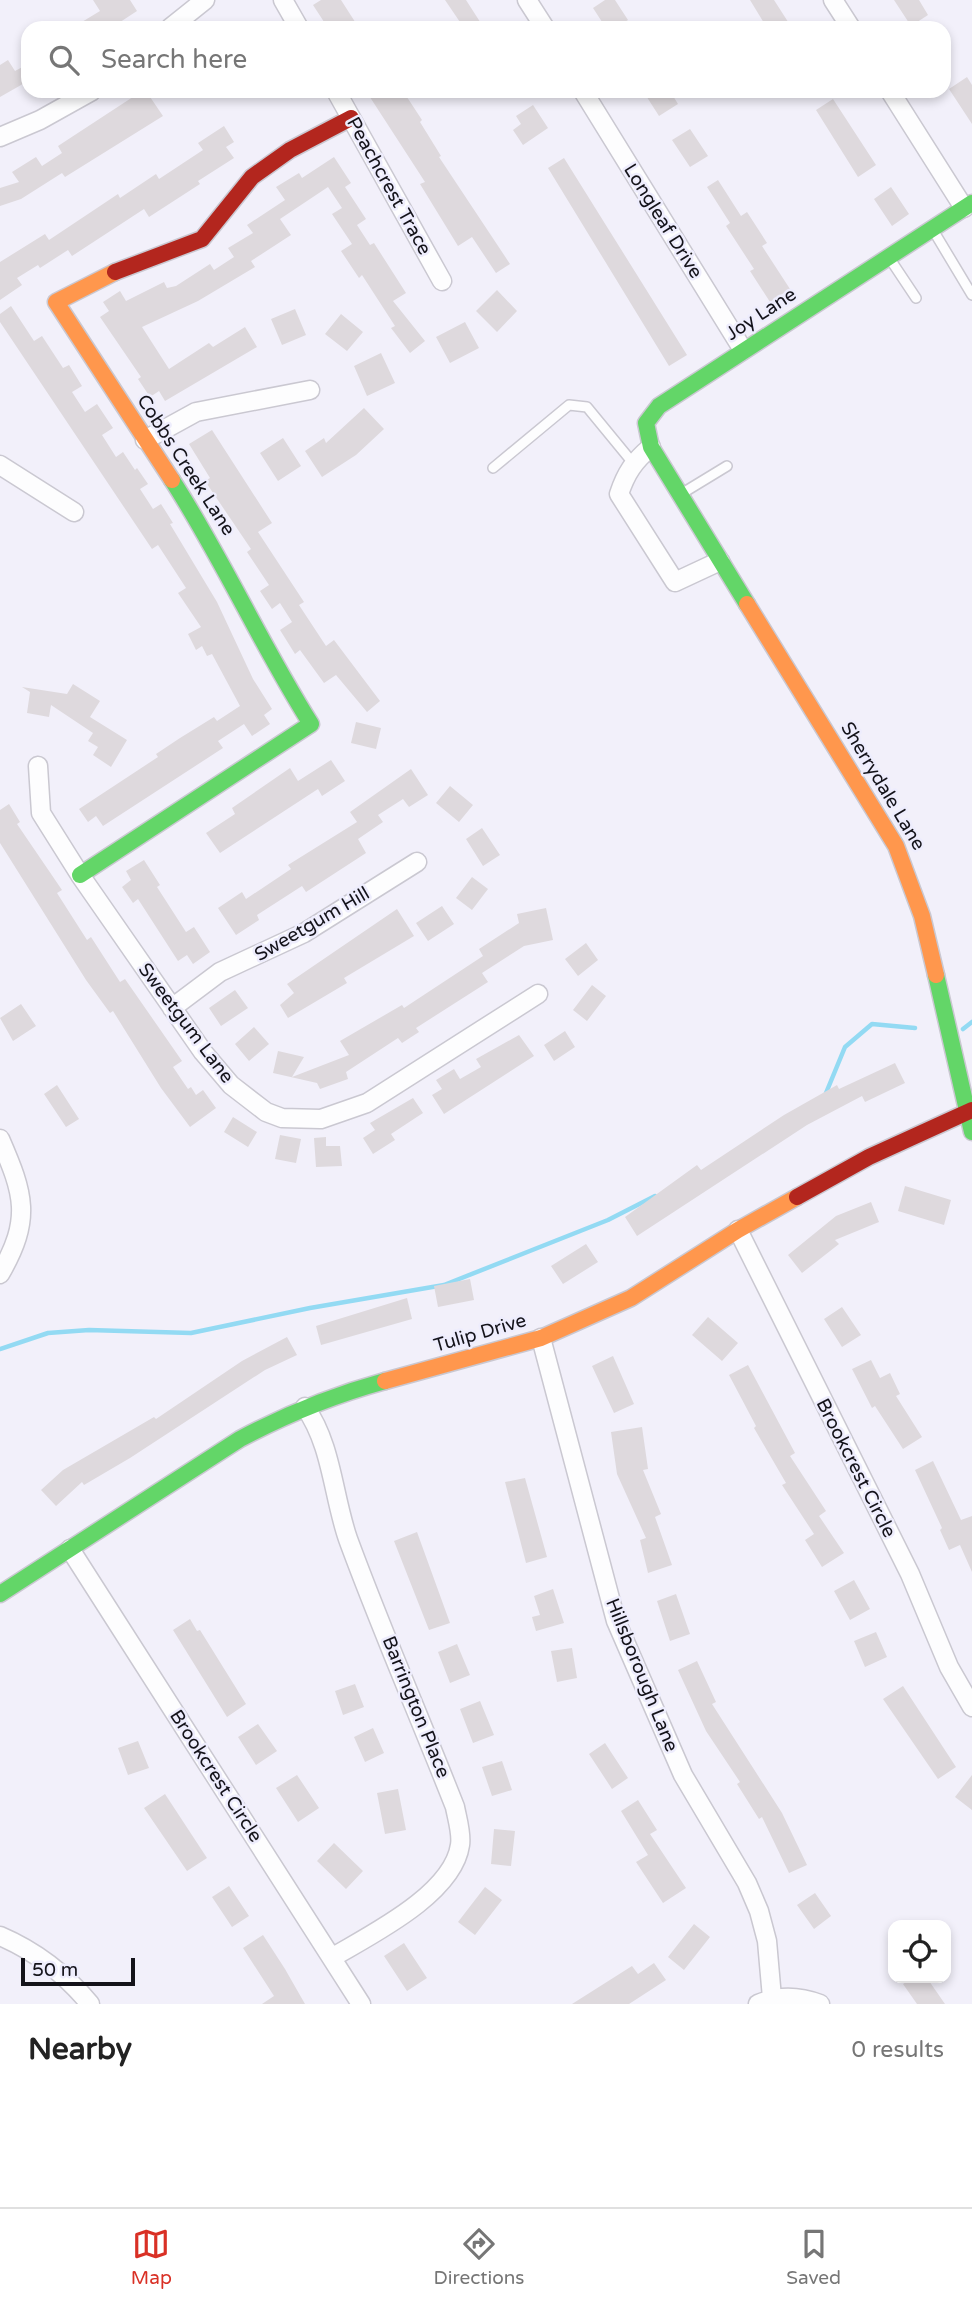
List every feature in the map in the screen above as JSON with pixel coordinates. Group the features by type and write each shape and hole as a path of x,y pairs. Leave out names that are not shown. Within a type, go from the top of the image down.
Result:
{"street":[{"path":"179,21 205,0"},
{"path":"283,0 295,21"},
{"path":"527,0 540,21"},
{"path":"833,0 846,21"},
{"path":"0,137 40,120 79,98"},
{"name":"Peachcrest Trace","path":"340,98 442,281"},
{"name":"Longleaf Drive","path":"587,98 743,350"},
{"path":"895,98 968,206"},
{"name":"Cobbs Creek Lane","path":"80,875 311,724 263,644 210,539 56,302 113,272 202,239 252,177 290,150 351,118"},
{"name":"Joy Lane","path":"651,447 646,424 659,406 968,206"},
{"path":"145,440 196,412 310,390"},
{"path":"680,495 651,447 633,463 619,494 675,582 720,561"},
{"path":"0,466 74,512"},
{"name":"Sherrydale Lane","path":"680,495 896,846 914,883 933,951 972,1132"},
{"name":"Sweetgum Lane","path":"38,766 41,813 80,875 172,1008 203,1052 251,1103 282,1118 321,1119 367,1103 538,994"},
{"name":"Sweetgum Hill","path":"172,1008 220,972 304,933 417,862"},
{"name":"Tulip Drive","path":"0,1594 240,1439 305,1407 346,1392 541,1338 631,1298 738,1230 869,1157 969,1111"},
{"path":"0,1139 15,1173 21,1204 20,1234 0,1273"},
{"name":"Brookcrest Circle","path":"738,1230 910,1574 949,1667 972,1707"},
{"name":"Hillsborough Lane","path":"541,1338 616,1621 683,1775 747,1884 759,1911 767,1941 765,2001"},
{"name":"Barrington Place","path":"305,1407 314,1419 330,1467 347,1536 456,1807 461,1844 451,1870 406,1914 333,1957"},
{"name":"Brookcrest Circle","path":"70,1549 361,2004"},
{"path":"0,1937 24,1946 75,1985 90,2004"},
{"path":"765,2001 794,1997 820,2004"}],"lane":[{"path":"932,229 972,295"},
{"path":"889,257 916,298"},
{"path":"493,468 569,405 587,407 633,463"},
{"path":"680,495 727,466"}],"building":[{"path":"93,0 130,0 137,11 122,21 84,21 100,11"},
{"path":"321,0 341,0 354,21 323,21 313,5"},
{"path":"445,0 466,0 480,21 459,21"},
{"path":"605,0 615,0 628,20 601,21 593,8"},
{"path":"750,0 774,0 788,21 763,21"},
{"path":"894,0 919,0 928,15 919,21 908,21"},
{"path":"8,60 15,71 21,68 21,85 0,97 0,65"},
{"path":"967,77 972,85 972,124 951,92 951,88"},
{"path":"131,98 151,98 163,116 65,177 62,173 21,199 0,206 0,188 19,182 12,172 36,157 42,166 62,153 58,146"},
{"path":"371,98 408,98 422,120 420,122 441,156 439,157 510,264 496,273 472,237 458,246 420,184 425,182"},
{"path":"647,98 674,98 678,104 659,116"},
{"path":"833,99 876,165 858,177 816,110"},
{"path":"533,105 548,128 523,145 513,130 521,124 516,116"},
{"path":"224,126 234,142 226,147 234,158 149,217 144,209 72,256 68,250 40,268 38,265 17,278 22,285 0,300 0,262 45,234 49,240 118,194 120,198 156,174 159,179 203,150 198,143"},
{"path":"690,129 708,156 690,167 672,140"},
{"path":"334,157 351,183 345,187 366,219 357,225 370,245 374,243 406,293 393,301 425,341 410,353 391,328 395,326 362,275 359,278 341,251 352,244 332,214 342,208 328,187 280,219 291,235 251,261 255,267 198,301 142,327 169,369 209,343 213,347 245,327 257,347 165,401 159,391 150,397 138,379 141,377 100,317 109,311 103,302 120,291 126,301 164,282 167,288 176,286 210,264 214,270 234,257 228,248 253,233 247,225 285,200 276,187 299,173 302,178"},
{"path":"564,158 687,355 669,366 548,168"},
{"path":"718,180 741,216 747,212 767,243 762,246 790,289 770,302 750,271 754,269 726,226 730,223 707,187"},
{"path":"891,187 909,214 892,226 874,199"},
{"path":"497,290 517,311 497,332 476,311"},
{"path":"11,306 34,341 42,336 63,368 69,365 82,386 72,392 85,412 97,404 113,428 102,435 116,457 123,452 135,470 137,468 148,484 140,489 153,509 161,504 173,523 170,524 217,602 253,679 272,709 264,715 270,724 252,736 244,724 218,741 223,748 103,826 96,816 88,822 79,809 158,757 156,754 180,738 214,717 217,721 240,706 212,654 207,656 202,646 196,650 188,634 201,627 178,593 186,588 158,545 152,549 0,322 0,314"},
{"path":"295,309 306,335 282,345 271,319"},
{"path":"341,314 363,332 347,351 325,334"},
{"path":"465,322 479,348 450,363 436,337"},
{"path":"381,353 395,383 367,396 354,366"},
{"path":"364,408 384,429 356,455 322,477 305,451 324,438 326,443"},
{"path":"212,430 272,523 258,532 304,602 299,605 326,646 334,640 380,701 367,712 336,675 324,683 300,650 295,654 280,630 292,622 280,603 272,609 260,591 269,585 247,552 251,549 205,481 210,478 189,444"},
{"path":"283,438 301,466 278,481 260,453"},
{"path":"73,684 100,701 90,717 127,740 111,767 93,755 98,747 88,741 93,733 51,705 49,717 27,713 30,692 22,687 67,694"},
{"path":"356,722 381,728 376,749 351,743"},
{"path":"331,760 345,781 322,796 318,789 220,853 206,833 235,814 232,808 290,768 298,781"},
{"path":"411,769 428,795 409,807 403,799 378,815 383,822 358,839 366,853 306,892 302,886 257,915 259,920 236,935 218,908 242,892 246,899 291,869 288,865 357,822 350,812"},
{"path":"450,786 473,805 459,822 436,803"},
{"path":"9,804 20,822 17,824 62,890 57,893 87,940 91,937 120,982 125,979 182,1061 173,1067 188,1089 191,1087 196,1095 203,1090 216,1108 190,1127 161,1088 113,1011 110,1013 86,980 0,843 0,810"},
{"path":"482,828 500,855 483,866 466,839"},
{"path":"144,860 160,885 157,887 186,932 194,927 210,952 193,964 187,955 178,961 138,899 133,903 122,887 131,880 126,871"},
{"path":"472,877 488,889 472,910 456,898"},
{"path":"442,906 454,924 428,941 416,923"},
{"path":"546,908 553,940 524,946 482,973 488,982 416,1028 419,1032 402,1043 398,1038 346,1072 348,1079 320,1089 317,1083 273,1073 278,1051 304,1057 292,1077 349,1055 340,1041 402,1005 404,1008 483,956 479,949 519,923 517,914"},
{"path":"397,909 414,936 344,978 347,983 288,1018 280,1005 294,993 287,984"},
{"path":"586,943 598,960 578,976 565,959"},
{"path":"592,985 606,996 587,1021 573,1010"},
{"path":"235,990 248,1008 221,1026 209,1008"},
{"path":"21,1004 36,1026 13,1041 0,1018"},
{"path":"254,1027 269,1044 249,1061 235,1044"},
{"path":"565,1031 575,1047 554,1061 544,1045"},
{"path":"519,1035 534,1056 444,1114 432,1095 442,1089 436,1080 454,1069 460,1079 481,1067 476,1059"},
{"path":"895,1063 905,1083 865,1102 862,1096 807,1125 637,1236 625,1217 697,1165 701,1170 784,1115 837,1085 839,1089"},
{"path":"57,1085 79,1119 66,1127 44,1094"},
{"path":"413,1098 423,1113 391,1134 395,1140 373,1154 363,1138 375,1130 370,1123"},
{"path":"233,1117 257,1132 248,1147 224,1132"},
{"path":"280,1135 301,1139 296,1163 275,1159"},
{"path":"326,1137 326,1146 340,1146 342,1166 316,1167 314,1138"},
{"path":"905,1186 951,1200 944,1225 898,1211"},
{"path":"871,1202 879,1222 835,1240 839,1244 802,1273 788,1255 836,1216"},
{"path":"586,1244 598,1262 563,1284 551,1266"},
{"path":"470,1279 474,1300 438,1307 434,1286"},
{"path":"407,1298 412,1319 321,1345 316,1326"},
{"path":"842,1307 861,1335 842,1347 824,1319"},
{"path":"708,1317 738,1343 722,1361 692,1335"},
{"path":"287,1337 297,1355 265,1370 130,1458 84,1485 82,1482 56,1506 41,1490 63,1470 154,1417 156,1419 242,1361"},
{"path":"613,1356 634,1404 614,1413 592,1366"},
{"path":"871,1360 880,1378 890,1373 900,1394 896,1396 922,1437 903,1449 875,1406 872,1408 852,1369"},
{"path":"748,1365 795,1453 790,1456 826,1511 819,1516 844,1553 822,1567 805,1540 814,1534 782,1485 786,1483 754,1428 756,1426 729,1375"},
{"path":"642,1427 648,1469 643,1470 661,1514 655,1517 672,1565 648,1573 640,1540 646,1538 617,1474 611,1432"},
{"path":"933,1461 961,1520 972,1516 972,1572 960,1545 949,1550 940,1530 942,1528 915,1470"},
{"path":"525,1478 547,1557 526,1563 505,1482"},
{"path":"417,1532 450,1623 429,1630 394,1541"},
{"path":"854,1580 870,1609 850,1620 834,1591"},
{"path":"553,1589 564,1623 536,1631 532,1617 540,1615 534,1596"},
{"path":"676,1594 690,1634 670,1641 657,1601"},
{"path":"190,1619 197,1631 200,1630 246,1704 227,1717 173,1630"},
{"path":"876,1632 887,1657 865,1667 854,1641"},
{"path":"457,1644 470,1675 450,1683 438,1652"},
{"path":"572,1648 577,1678 557,1682 551,1651"},
{"path":"697,1661 716,1702 712,1704 782,1813 807,1865 789,1873 762,1817 759,1819 737,1784 740,1782 706,1731 678,1670"},
{"path":"355,1684 364,1707 343,1715 335,1691"},
{"path":"903,1686 956,1767 938,1779 883,1699"},
{"path":"480,1701 494,1735 473,1743 460,1709"},
{"path":"258,1724 277,1751 256,1765 238,1737"},
{"path":"373,1728 384,1753 365,1762 354,1737"},
{"path":"138,1741 149,1768 128,1775 118,1748"},
{"path":"605,1743 628,1778 612,1789 589,1754"},
{"path":"502,1761 512,1790 492,1796 482,1767"},
{"path":"297,1775 319,1808 298,1822 276,1788"},
{"path":"972,1775 972,1810 955,1797"},
{"path":"398,1789 406,1830 385,1834 377,1793"},
{"path":"165,1794 207,1858 187,1871 144,1808"},
{"path":"638,1800 657,1830 650,1834 686,1888 663,1903 636,1862 648,1855 621,1811"},
{"path":"494,1829 515,1831 511,1866 491,1864"},
{"path":"334,1843 363,1871 346,1889 317,1861"},
{"path":"229,1886 249,1916 232,1927 212,1897"},
{"path":"485,1887 502,1900 475,1935 458,1922"},
{"path":"815,1893 831,1916 814,1929 797,1905"},
{"path":"694,1924 710,1937 684,1970 668,1957"},
{"path":"263,1935 305,2004 262,2004 274,1996 243,1948"},
{"path":"404,1943 427,1978 407,1991 384,1956"},
{"path":"654,1963 666,1980 629,2004 572,2004 632,1966 638,1974"},
{"path":"930,1983 945,2004 917,2004 903,1984"}],"waterway":[{"path":"963,1029 972,1022"},
{"path":"826,1093 845,1047 872,1024 915,1028"},
{"path":"0,1349 48,1333 89,1330 191,1333 310,1308 444,1285 608,1220 655,1196"}],"traffic: fast":[{"path":"747,604 651,447 646,423 659,406 972,203"},
{"path":"80,875 311,724 172,480"},
{"path":"936,975 972,1132"},
{"path":"0,1594 240,1439 311,1406 385,1381"}],"traffic: slow":[{"path":"115,272 56,302 172,480"},
{"path":"747,604 896,846 922,916 936,975"},
{"path":"385,1381 541,1338 631,1298 738,1230 797,1197"}],"traffic: jam":[{"path":"115,272 202,239 252,177 290,150 351,118"},
{"path":"797,1197 869,1157 972,1110"}]}
